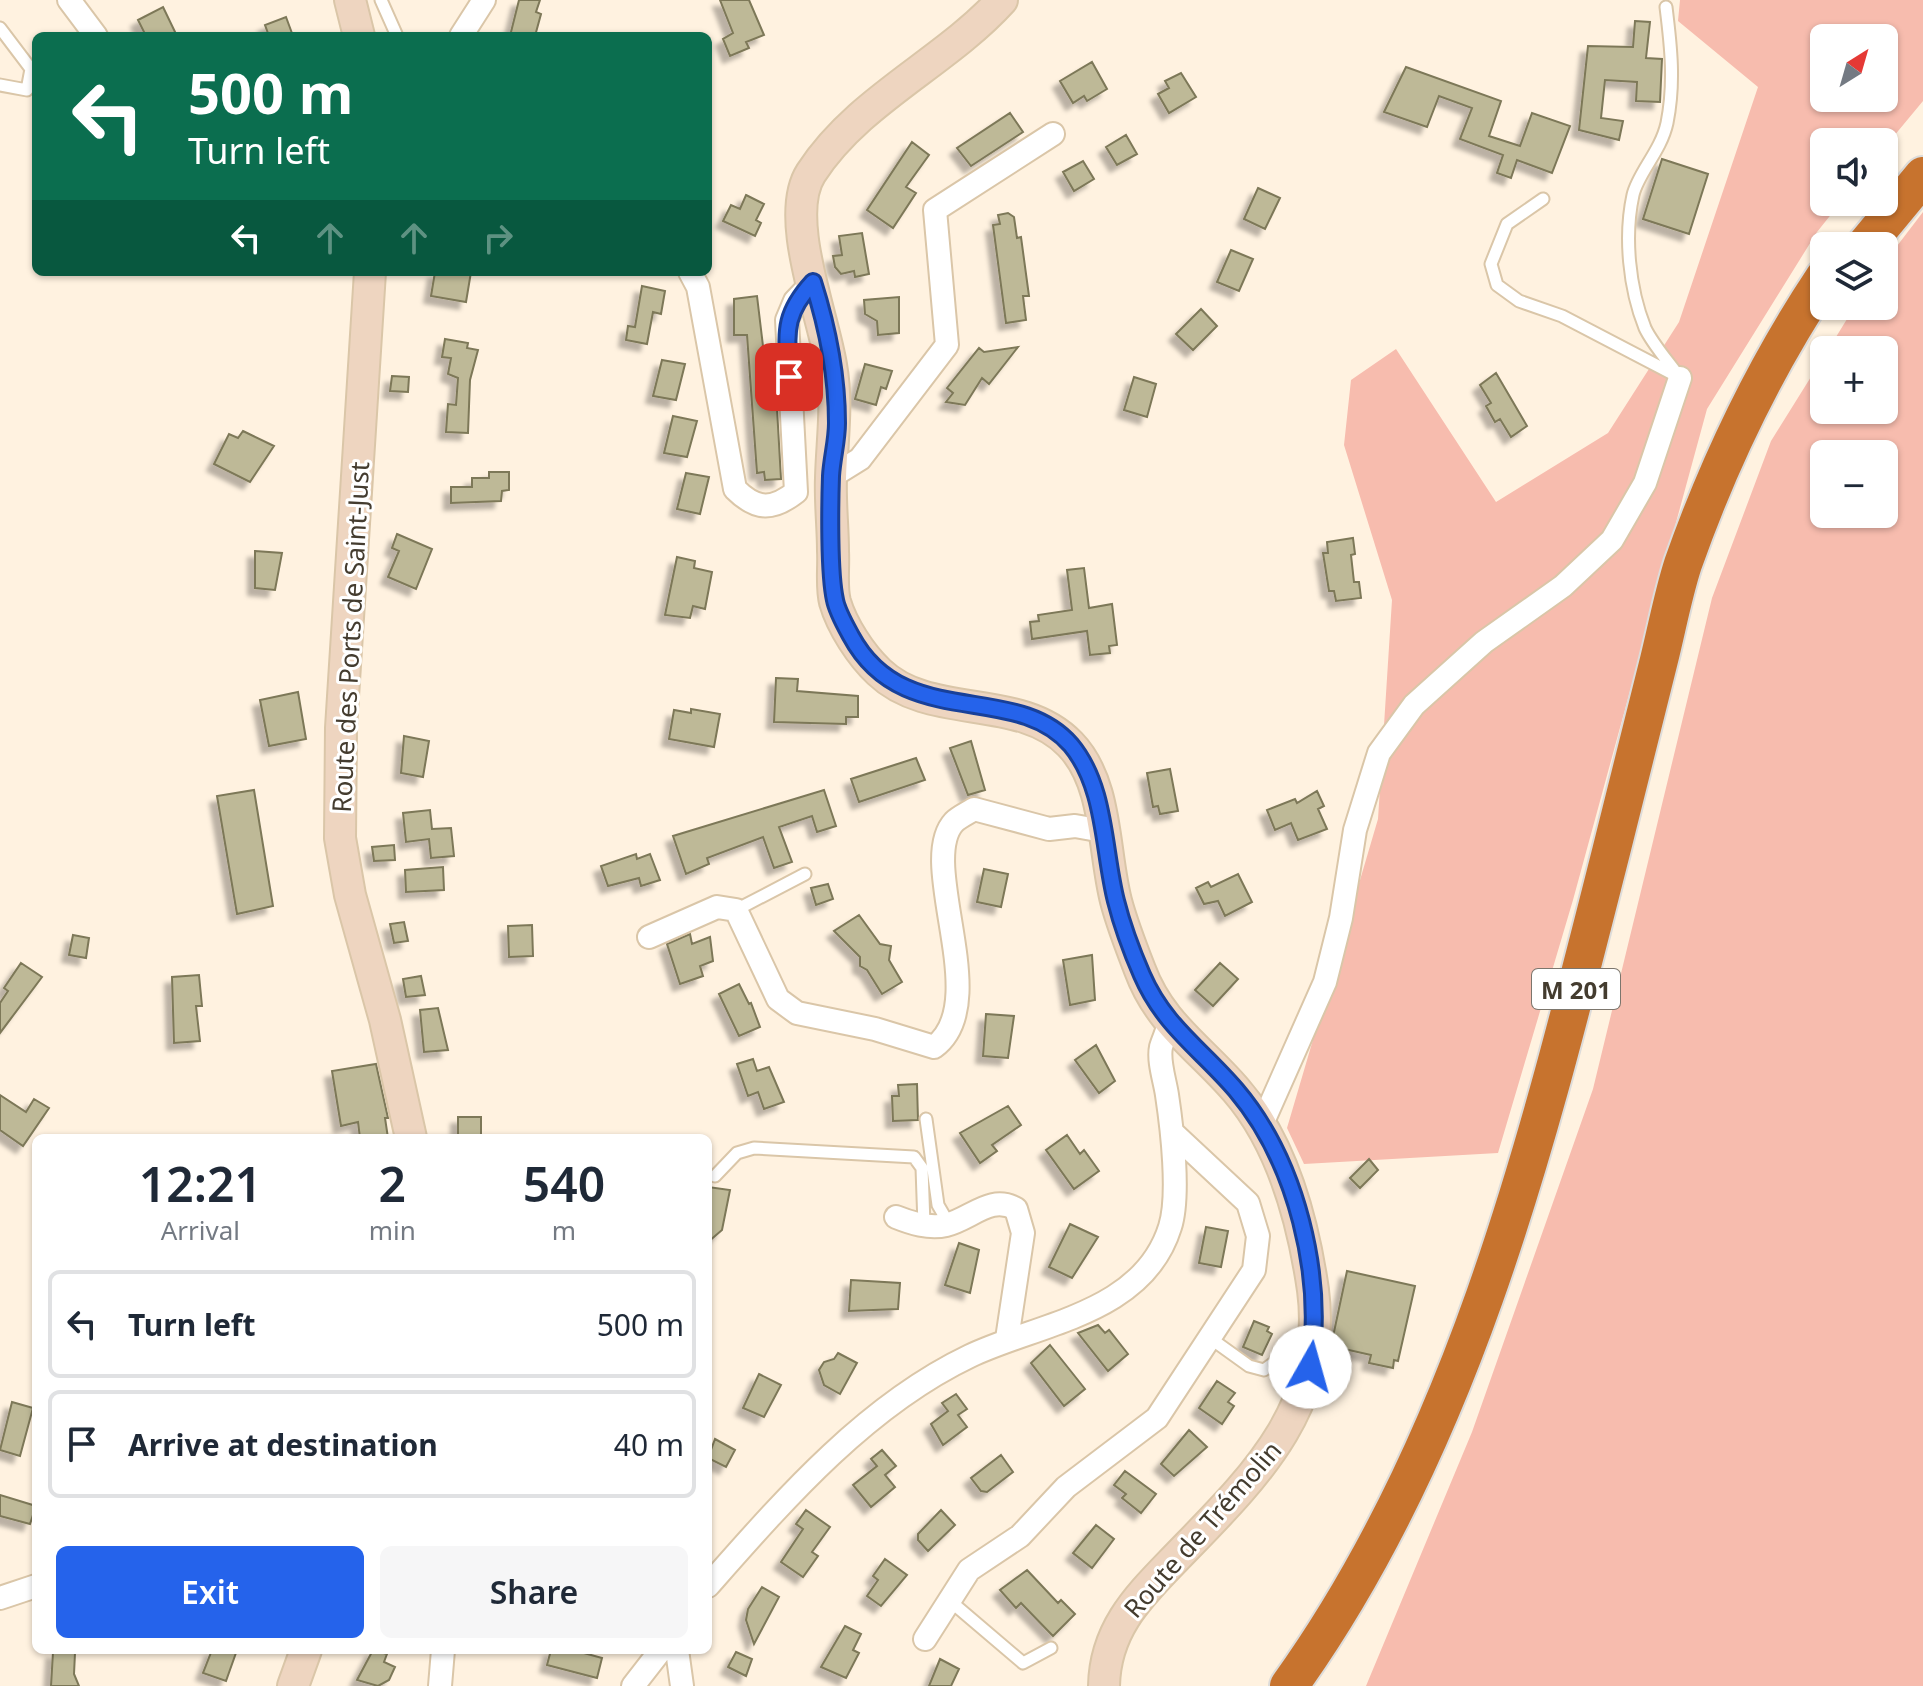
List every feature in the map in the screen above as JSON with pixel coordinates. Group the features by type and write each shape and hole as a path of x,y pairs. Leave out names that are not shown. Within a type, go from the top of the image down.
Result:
{"highway":[{"path":"1898,183 1923,155"},
{"path":"1877,232 1923,176"},
{"path":"1857,232 1870,216"},
{"name":"M 201","path":"1289,1686 1314,1651 1392,1515 1477,1317 1543,1123 1682,567 1731,441 1793,324 1810,299"},
{"name":"M 201","path":"1312,1686 1362,1606 1423,1484 1467,1386 1522,1246 1556,1140 1603,970 1698,583 1722,510 1754,432 1818,320"}],"street":[{"path":"69,0 93,32"},
{"path":"350,0 358,32"},
{"path":"464,32 484,0"},
{"name":"Route de Trémolin","path":"1002,0 950,48 871,109 808,177 799,207 832,368 837,423 831,477 835,601 853,639 881,675 921,696 1033,719 1070,744 1091,778 1116,902 1142,977 1169,1024 1235,1089 1262,1124 1289,1186 1304,1238 1314,1295 1315,1335 1310,1367 1290,1426 1248,1483 1146,1588 1112,1635 1104,1686"},
{"path":"831,477 860,459 947,345 935,210 1053,134"},
{"name":"Route des Ports de Saint-Just","path":"375,276 341,728 340,838 350,895 385,1020 410,1134"},
{"path":"692,276 698,287 735,489 759,505 779,505 796,492 787,320 795,301 813,282"},
{"path":"1262,1124 1325,982 1341,918 1355,830 1379,753 1414,705 1484,642 1563,586 1612,540 1645,483 1680,378"},
{"path":"649,937 717,907 736,910 778,999 797,1013 875,1029 934,1047 945,1039 956,994 958,970 944,844 953,823 974,809 1049,829 1075,826 1103,831"},
{"path":"712,1582 794,1490 877,1417 967,1357 1007,1339 1041,1332 1088,1312 1154,1262 1171,1226 1173,1133 1160,1050 1169,1024"},
{"path":"925,1639 969,1570 1020,1536 1066,1487 1157,1418 1254,1270 1258,1236 1248,1203 1173,1133"},
{"path":"896,1217 924,1225 949,1224 993,1203 1005,1202 1016,1209 1023,1233 1007,1339"},
{"path":"0,1598 32,1587"},
{"path":"293,1686 305,1654"},
{"path":"440,1686 443,1654"},
{"path":"633,1686 658,1654"},
{"path":"678,1654 682,1686"}],"lane":[{"path":"381,0 395,32"},
{"path":"1666,7 1674,66 1667,125 1654,159 1634,192 1628,244 1637,299 1646,330 1680,378"},
{"path":"0,28 31,69 27,90 0,85"},
{"path":"1543,199 1507,224 1491,264 1497,285 1519,301 1562,316 1680,378"},
{"path":"736,910 805,874"},
{"path":"926,1119 938,1205 949,1224"},
{"path":"715,1176 737,1153 754,1148 914,1157 922,1168 924,1225"},
{"path":"1210,1338 1249,1366 1264,1370 1275,1362 1280,1350"},
{"path":"949,1599 1023,1663 1051,1648"}],"shaded area":[{"path":"1680,0 1923,0 1923,101 1898,131 1898,128 1810,128 1810,216 1830,216 1817,232 1810,232 1810,243 1707,409 1573,900 1498,1153 1304,1164 1287,1128 1378,819 1392,600 1344,445 1351,380 1396,349 1496,502 1608,433 1679,322 1758,87 1678,21"},
{"path":"1923,212 1923,1686 1366,1686 1472,1432 1593,1089 1712,598 1771,441 1810,378 1810,424 1898,424 1898,336 1837,336 1846,320 1898,320 1898,245"}],"building":[{"path":"519,0 540,0 536,12 541,14 536,32 511,32"},
{"path":"720,0 749,0 764,35 746,42 749,48 730,56 723,39 733,33"},
{"path":"163,7 175,32 144,32 138,20"},
{"path":"286,17 292,32 268,32 265,25"},
{"path":"1635,21 1650,22 1646,58 1662,59 1660,102 1636,101 1637,82 1605,80 1601,118 1623,121 1619,140 1579,130 1588,46 1633,47"},
{"path":"1092,62 1107,89 1087,101 1084,96 1073,103 1060,81"},
{"path":"1406,67 1501,101 1489,136 1520,146 1532,113 1570,126 1552,173 1517,160 1511,178 1497,173 1503,155 1460,139 1472,108 1439,96 1427,127 1384,112"},
{"path":"1181,73 1196,97 1169,113 1158,94 1169,88 1165,81"},
{"path":"1010,113 1023,132 971,166 957,148"},
{"path":"1126,135 1137,154 1117,165 1106,147"},
{"path":"912,142 929,155 906,187 916,193 893,228 867,210"},
{"path":"1662,159 1708,174 1689,234 1643,219"},
{"path":"1083,161 1094,179 1074,191 1063,172"},
{"path":"1258,188 1280,198 1265,229 1244,219"},
{"path":"746,195 764,204 756,220 761,223 755,236 723,221 731,205 740,209"},
{"path":"1008,213 1014,217 1017,238 1021,237 1029,296 1023,296 1026,320 1006,323 993,225 1000,224 998,215"},
{"path":"862,233 869,274 855,277 854,271 841,274 835,267 833,256 842,255 839,236"},
{"path":"1231,250 1253,259 1239,291 1217,282"},
{"path":"434,276 470,276 466,302 431,296"},
{"path":"642,286 665,291 661,314 653,312 647,344 626,340 628,326 635,327"},
{"path":"757,296 763,346 771,346 774,356 781,479 765,480 764,472 757,473 747,335 734,335 734,299"},
{"path":"899,297 899,333 878,335 877,321 865,314 864,300"},
{"path":"1201,309 1217,326 1193,350 1176,334"},
{"path":"445,339 468,343 467,348 478,350 470,380 468,433 446,432 448,404 456,405 458,378 448,374 451,358 442,357"},
{"path":"1018,347 989,384 982,378 965,405 946,402 953,393 947,388 979,348 984,352"},
{"path":"662,360 685,364 676,400 653,396"},
{"path":"865,364 892,371 886,389 881,387 876,405 855,399"},
{"path":"1496,373 1527,426 1511,437 1500,419 1495,422 1486,406 1491,403 1480,385"},
{"path":"392,376 409,377 408,392 390,391"},
{"path":"1134,377 1156,384 1147,417 1124,410"},
{"path":"673,416 697,421 687,457 664,453"},
{"path":"243,431 274,446 250,482 214,464 229,434 238,438"},
{"path":"489,472 509,472 509,490 502,491 501,501 451,503 451,487 472,487 472,478 489,478"},
{"path":"686,473 709,477 700,514 677,509"},
{"path":"397,534 432,549 416,589 388,577 399,551 392,548"},
{"path":"1353,538 1354,582 1359,582 1361,598 1336,601 1334,591 1329,591 1323,553 1328,553 1327,542"},
{"path":"255,551 282,553 275,590 255,588"},
{"path":"677,557 695,561 694,568 712,572 705,609 693,606 690,618 665,615"},
{"path":"1084,568 1089,608 1112,604 1117,645 1109,646 1110,653 1090,655 1087,631 1032,639 1030,622 1039,621 1038,615 1072,610 1067,570"},
{"path":"776,678 798,679 797,691 858,696 858,717 846,717 846,724 774,722"},
{"path":"298,692 306,739 269,746 260,700"},
{"path":"691,709 720,714 714,747 669,739 674,710 691,713"},
{"path":"404,736 429,741 423,777 401,773"},
{"path":"971,741 985,790 968,795 950,748"},
{"path":"916,758 925,780 859,802 851,779"},
{"path":"1170,769 1178,811 1160,814 1158,806 1153,807 1147,773"},
{"path":"254,790 273,906 237,914 217,796"},
{"path":"824,790 836,826 817,832 812,816 779,827 792,862 774,868 763,837 707,858 709,864 686,874 673,836"},
{"path":"1317,791 1324,806 1318,809 1327,829 1298,840 1291,823 1275,830 1267,810 1295,799 1297,803"},
{"path":"430,810 432,829 451,828 454,856 431,858 429,839 406,842 403,813"},
{"path":"394,845 395,860 374,861 372,847"},
{"path":"636,854 637,859 650,854 660,880 641,886 639,878 608,886 601,866"},
{"path":"443,867 444,890 406,892 405,870"},
{"path":"984,869 1008,874 1001,907 977,902"},
{"path":"1238,874 1252,902 1225,916 1218,901 1204,904 1196,888 1208,882 1211,887"},
{"path":"828,884 833,899 816,905 811,888"},
{"path":"859,915 880,944 891,946 889,960 902,982 882,994 867,970 860,966 860,957 834,931"},
{"path":"404,922 408,941 394,943 390,924"},
{"path":"532,925 533,956 509,957 508,926"},
{"path":"690,934 692,944 710,937 713,961 700,966 703,976 680,984 667,944"},
{"path":"73,935 89,938 86,958 69,955"},
{"path":"1092,955 1095,1000 1070,1005 1063,960"},
{"path":"21,963 42,977 0,1033 0,1003 8,991 4,988"},
{"path":"1220,963 1238,979 1213,1006 1195,990"},
{"path":"199,975 202,1006 196,1006 200,1041 174,1043 172,977"},
{"path":"421,976 425,995 406,997 403,979"},
{"path":"739,984 751,1003 760,1027 739,1036 719,994"},
{"path":"438,1008 448,1050 424,1052 420,1010"},
{"path":"986,1014 1014,1016 1008,1058 983,1056"},
{"path":"1096,1045 1115,1081 1099,1093 1075,1060"},
{"path":"753,1059 757,1071 769,1067 784,1102 764,1109 758,1092 748,1096 737,1064"},
{"path":"376,1064 388,1118 385,1118 387,1134 360,1134 358,1122 341,1126 332,1071"},
{"path":"917,1084 918,1120 893,1121 892,1096 899,1096 898,1085"},
{"path":"0,1095 26,1112 34,1099 49,1108 23,1146 0,1130"},
{"path":"1008,1106 1021,1125 992,1145 997,1151 980,1163 960,1133"},
{"path":"458,1117 481,1117 481,1134 458,1134"},
{"path":"1067,1135 1080,1154 1084,1150 1099,1171 1074,1189 1046,1150"},
{"path":"1369,1159 1378,1170 1360,1188 1350,1178"},
{"path":"712,1188 730,1190 722,1230 712,1239"},
{"path":"1070,1224 1098,1237 1072,1278 1049,1267"},
{"path":"1206,1227 1228,1231 1221,1267 1199,1263"},
{"path":"959,1243 979,1250 970,1293 945,1285"},
{"path":"1347,1271 1415,1286 1398,1361 1394,1360 1393,1368 1369,1363 1371,1355 1331,1346"},
{"path":"851,1280 900,1283 898,1309 849,1311"},
{"path":"1254,1321 1269,1327 1267,1331 1272,1334 1262,1355 1243,1347"},
{"path":"1098,1325 1105,1333 1109,1330 1128,1354 1108,1371 1078,1333"},
{"path":"1050,1345 1085,1389 1064,1406 1031,1363"},
{"path":"838,1353 857,1363 840,1394 824,1385 819,1370 824,1362 834,1359"},
{"path":"759,1374 781,1385 764,1417 743,1408"},
{"path":"1217,1381 1235,1393 1228,1402 1234,1406 1222,1424 1199,1408"},
{"path":"956,1394 967,1409 958,1415 967,1427 943,1445 931,1424 948,1411 942,1403"},
{"path":"12,1402 32,1408 20,1456 0,1450"},
{"path":"1189,1430 1207,1447 1174,1476 1161,1464"},
{"path":"715,1439 735,1450 726,1467 712,1460"},
{"path":"882,1450 896,1466 885,1475 895,1487 871,1507 853,1485 877,1466 871,1459"},
{"path":"1001,1455 1013,1472 987,1492 981,1491 971,1478"},
{"path":"1125,1471 1156,1494 1141,1513 1122,1498 1126,1494 1114,1485"},
{"path":"0,1495 32,1505 30,1524 0,1516"},
{"path":"806,1510 830,1527 812,1552 818,1556 803,1577 781,1562 803,1529 796,1524"},
{"path":"941,1510 955,1525 928,1551 918,1540 918,1534"},
{"path":"1096,1525 1114,1539 1092,1568 1073,1553"},
{"path":"885,1559 907,1575 881,1606 867,1596 878,1580 873,1576"},
{"path":"1027,1570 1058,1603 1061,1600 1075,1614 1053,1636 1021,1603 1016,1608 1000,1590"},
{"path":"762,1587 779,1597 754,1644 746,1620 748,1609"},
{"path":"845,1626 861,1634 853,1650 859,1653 846,1678 821,1667"},
{"path":"736,1652 752,1659 746,1676 728,1667"},
{"path":"53,1654 75,1654 74,1674 79,1686 51,1686"},
{"path":"210,1654 236,1654 226,1681 203,1673"},
{"path":"371,1654 387,1654 384,1662 395,1667 389,1680 378,1686 357,1680"},
{"path":"550,1654 588,1654 602,1658 597,1678 547,1665"},
{"path":"940,1659 959,1669 951,1686 929,1686"}],"route":[{"path":"789,377 787,320 795,301 813,282 832,368 837,423 831,477 835,601 853,639 881,675 921,696 1033,719 1070,744 1091,778 1116,902 1142,977 1169,1024 1235,1089 1262,1124 1289,1186 1304,1238 1314,1295 1315,1335 1310,1367"}]}
